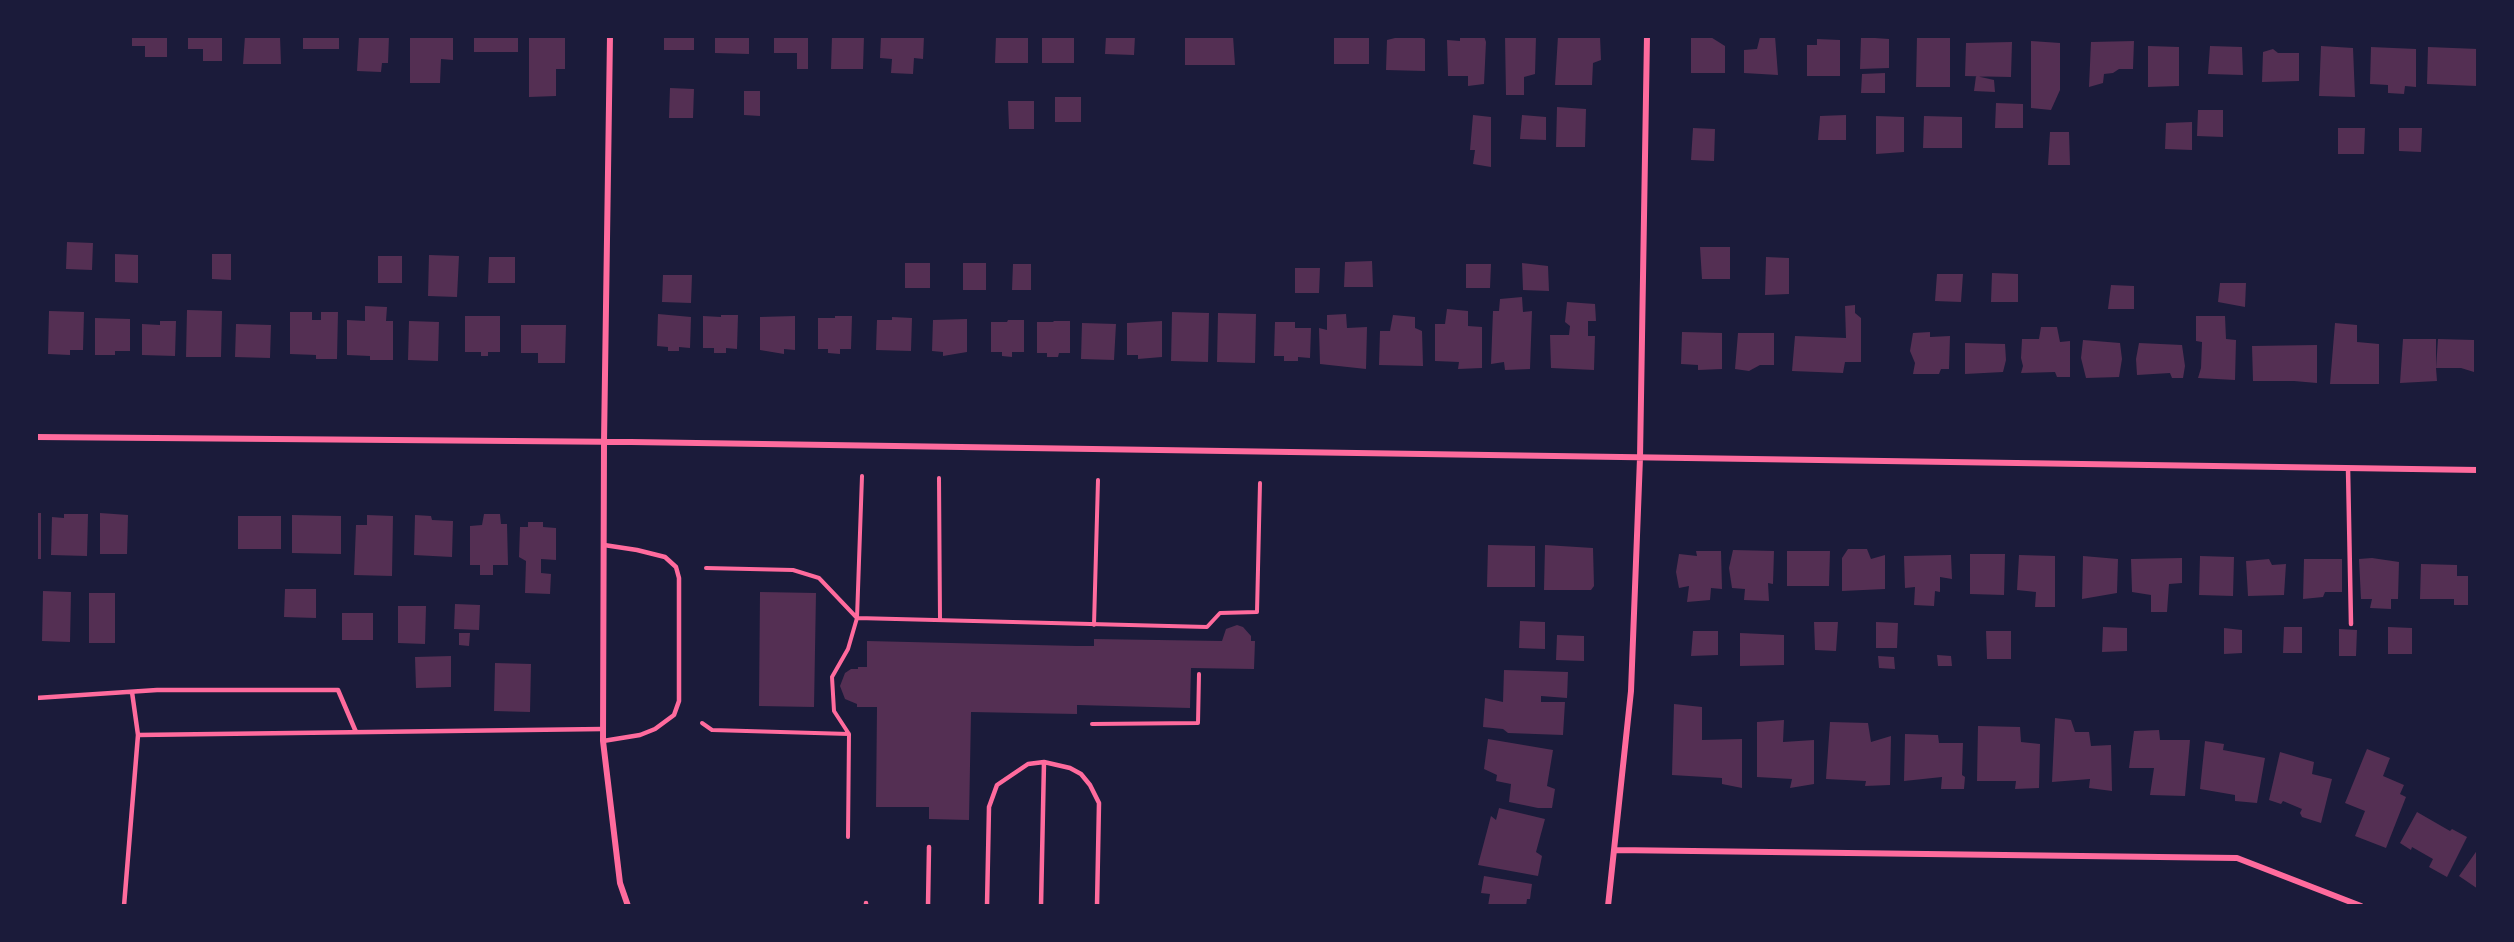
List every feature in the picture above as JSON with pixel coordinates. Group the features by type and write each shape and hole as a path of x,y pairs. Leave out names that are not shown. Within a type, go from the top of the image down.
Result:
{"street":[{"path":"610,36 604,442 603,741 620,883 628,906"},
{"path":"1608,906 1632,691 1640,458 1647,36"},
{"path":"36,437 604,442 2478,470"},
{"path":"1615,850 2237,858 2361,906"}],"lane":[{"path":"2348,468 2351,624"},
{"path":"603,741 640,735 655,729 674,715 679,701 679,578 676,567 665,557 604,545"},
{"path":"36,698 132,692 338,690 356,732"},
{"path":"124,906 138,735 132,692"},
{"path":"138,735 603,729"},
{"path":"1041,906 1044,762"},
{"path":"987,906 989,807 997,785 1028,764 1044,762 1070,768 1081,774 1099,802 1097,906"},
{"path":"928,906 929,847"}],"path":[{"path":"848,837 849,734 834,711 832,677 848,649 857,618 862,476"},
{"path":"939,478 940,620"},
{"path":"1094,625 1098,480"},
{"path":"706,568 793,570 819,578 857,618 1207,627 1220,613 1257,612 1260,483"},
{"path":"1092,724 1198,723 1199,674"},
{"path":"702,723 712,730 849,734"}],"building":[{"path":"132,36 167,36 167,57 145,57 145,46 132,46"},
{"path":"188,36 222,36 222,61 203,61 203,49 188,49"},
{"path":"245,36 280,36 281,64 243,64"},
{"path":"303,36 339,36 339,49 303,49"},
{"path":"359,36 389,36 388,63 382,63 381,72 357,71"},
{"path":"410,36 453,36 453,60 441,59 440,83 410,83"},
{"path":"474,36 518,36 518,52 474,52"},
{"path":"529,36 565,36 565,69 556,69 556,96 529,97"},
{"path":"664,36 694,36 694,50 664,50"},
{"path":"715,36 749,36 749,54 715,53"},
{"path":"774,36 808,36 808,69 797,69 797,53 774,53"},
{"path":"832,36 864,36 863,69 831,69"},
{"path":"881,36 924,36 923,59 914,58 913,74 891,73 892,59 880,58"},
{"path":"996,36 1028,36 1028,63 995,63"},
{"path":"1042,36 1074,36 1074,63 1042,63"},
{"path":"1106,36 1135,36 1134,55 1105,54"},
{"path":"1185,36 1233,36 1235,65 1185,65"},
{"path":"1334,36 1369,36 1369,64 1334,64"},
{"path":"1403,36 1418,36 1425,39 1425,71 1386,70 1387,40"},
{"path":"1460,36 1484,36 1486,42 1484,84 1468,86 1468,76 1448,76 1447,40 1460,41"},
{"path":"1505,36 1536,36 1535,74 1524,77 1524,95 1506,95"},
{"path":"1558,36 1600,36 1601,60 1593,63 1592,85 1555,85"},
{"path":"1709,36 1725,46 1725,73 1691,73 1691,37"},
{"path":"1775,36 1778,75 1744,73 1744,50 1757,49 1760,37"},
{"path":"1917,36 1950,36 1950,87 1916,87"},
{"path":"1861,37 1889,39 1889,68 1860,69"},
{"path":"1817,39 1840,40 1840,76 1807,76 1807,45 1817,45"},
{"path":"2031,41 2060,43 2060,90 2051,110 2031,108"},
{"path":"2134,41 2133,69 2119,69 2113,73 2104,74 2103,83 2089,87 2091,42"},
{"path":"2012,42 2011,77 1965,76 1966,43"},
{"path":"2148,46 2179,47 2179,86 2148,87"},
{"path":"2210,46 2242,47 2243,75 2208,74"},
{"path":"2321,46 2353,48 2355,97 2319,96"},
{"path":"2371,47 2416,49 2416,87 2405,86 2404,94 2388,93 2388,85 2370,84"},
{"path":"2428,47 2478,49 2477,86 2427,84"},
{"path":"2273,49 2278,53 2299,53 2299,81 2262,82 2263,52"},
{"path":"1885,73 1885,93 1861,93 1862,74"},
{"path":"1976,76 1994,80 1995,92 1974,91"},
{"path":"670,88 694,89 693,118 669,118"},
{"path":"744,91 760,91 760,116 744,115"},
{"path":"1055,97 1081,97 1081,122 1055,122"},
{"path":"1008,101 1034,101 1034,129 1009,129"},
{"path":"1996,103 2023,104 2023,128 1995,128"},
{"path":"1557,107 1586,109 1585,147 1556,147"},
{"path":"2198,110 2223,110 2223,137 2197,136"},
{"path":"1473,115 1491,117 1491,167 1473,164 1475,150 1470,150"},
{"path":"1522,115 1546,117 1546,140 1520,139"},
{"path":"1846,115 1846,140 1818,140 1820,116"},
{"path":"1876,116 1904,117 1904,152 1876,154"},
{"path":"1924,116 1962,117 1962,148 1923,148"},
{"path":"2192,122 2192,150 2165,149 2166,123"},
{"path":"1693,128 1715,129 1714,161 1691,160"},
{"path":"2338,128 2365,128 2364,154 2338,154"},
{"path":"2399,128 2422,128 2421,152 2399,151"},
{"path":"2050,132 2069,132 2070,165 2048,165"},
{"path":"67,242 93,243 92,270 66,269"},
{"path":"1700,247 1730,247 1730,279 1702,279"},
{"path":"115,254 138,255 138,283 115,282"},
{"path":"212,254 231,254 231,280 212,279"},
{"path":"429,255 459,256 457,297 428,296"},
{"path":"378,256 402,256 402,283 378,283"},
{"path":"489,257 515,257 515,283 488,283"},
{"path":"1766,257 1789,258 1789,294 1765,295"},
{"path":"1372,261 1373,287 1344,287 1345,262"},
{"path":"905,263 930,263 930,288 905,288"},
{"path":"963,263 986,263 986,290 963,290"},
{"path":"1522,263 1548,266 1549,291 1523,290"},
{"path":"1013,264 1031,264 1031,290 1012,290"},
{"path":"1466,264 1491,264 1490,288 1466,288"},
{"path":"1295,268 1320,268 1319,293 1295,293"},
{"path":"1992,273 2018,274 2018,302 1991,302"},
{"path":"1937,274 1963,274 1961,302 1935,301"},
{"path":"663,275 692,275 691,303 662,302"},
{"path":"2220,283 2246,283 2245,307 2218,302"},
{"path":"2111,285 2134,286 2134,309 2108,309"},
{"path":"1522,297 1523,312 1532,311 1530,369 1505,370 1504,362 1491,364 1493,311 1499,311 1500,299"},
{"path":"1567,302 1595,304 1596,321 1588,321 1588,336 1595,336 1594,370 1551,368 1550,335 1569,335 1570,326 1565,322"},
{"path":"1855,305 1855,313 1861,318 1861,362 1845,362 1843,373 1792,371 1795,336 1846,338 1845,306"},
{"path":"365,306 387,307 386,321 393,321 393,360 370,360 370,356 347,355 347,320 365,321"},
{"path":"1447,309 1468,311 1468,326 1482,327 1482,368 1458,369 1459,362 1435,361 1435,324 1445,324"},
{"path":"187,310 222,311 221,357 186,357"},
{"path":"49,311 84,312 83,350 70,350 70,355 48,354"},
{"path":"290,312 312,312 312,320 321,320 321,312 338,312 337,359 316,359 316,355 290,354"},
{"path":"1172,312 1209,313 1208,362 1171,361"},
{"path":"1218,313 1256,314 1255,363 1217,362"},
{"path":"658,314 691,317 690,348 679,347 679,351 668,351 668,347 657,346"},
{"path":"1346,314 1347,328 1367,327 1366,369 1320,364 1319,328 1327,330 1327,315"},
{"path":"721,315 738,315 737,349 726,348 726,353 714,353 714,348 703,348 703,316 721,317"},
{"path":"1393,315 1415,317 1415,328 1422,331 1423,366 1379,365 1380,331 1390,331"},
{"path":"465,316 500,316 500,352 488,352 488,356 481,356 481,352 465,352"},
{"path":"795,316 795,350 784,349 784,354 760,350 760,317"},
{"path":"835,316 852,316 851,349 840,349 840,354 828,353 828,349 818,349 818,318 835,318"},
{"path":"2196,316 2225,316 2226,339 2236,340 2235,380 2198,378 2201,368 2202,342 2196,341"},
{"path":"892,317 912,318 911,351 876,350 877,320 892,320"},
{"path":"95,318 130,319 130,351 115,351 115,355 95,355"},
{"path":"967,319 967,352 943,356 943,352 932,351 933,320"},
{"path":"1008,320 1024,320 1024,352 1012,352 1012,357 1002,356 1002,352 991,352 991,322 1007,322"},
{"path":"160,321 176,321 175,356 142,355 142,324 160,325"},
{"path":"409,321 439,322 438,361 408,360"},
{"path":"1070,321 1070,353 1059,353 1058,357 1047,357 1047,353 1037,353 1037,322"},
{"path":"1162,321 1162,357 1138,359 1138,355 1127,355 1127,323"},
{"path":"1275,322 1295,322 1295,328 1311,328 1310,358 1298,357 1298,361 1284,361 1284,356 1274,356"},
{"path":"1082,323 1116,324 1114,360 1081,359"},
{"path":"2335,323 2357,325 2357,342 2379,344 2379,384 2330,384"},
{"path":"236,324 271,325 270,358 235,357"},
{"path":"521,325 566,325 565,363 538,363 538,353 521,353"},
{"path":"2041,327 2057,327 2060,342 2070,341 2070,377 2057,377 2055,372 2021,373 2022,339 2039,339"},
{"path":"1682,332 1722,333 1722,369 1698,370 1698,365 1681,364"},
{"path":"1930,332 1930,337 1950,336 1949,369 1941,369 1939,374 1913,374 1915,363 1910,351 1913,333"},
{"path":"1738,333 1774,333 1774,365 1760,365 1749,371 1735,369"},
{"path":"2403,339 2436,339 2437,381 2400,383"},
{"path":"2438,339 2474,340 2474,372 2461,368 2436,368"},
{"path":"2083,340 2120,343 2122,359 2119,377 2086,378 2081,358"},
{"path":"1965,343 2005,344 2006,360 2003,372 1965,374"},
{"path":"2139,343 2182,345 2185,366 2183,378 2172,378 2170,373 2137,375 2136,359"},
{"path":"2317,345 2317,383 2253,381 2252,346"},
{"path":"36,513 41,513 41,559 36,559"},
{"path":"100,513 128,515 127,554 100,554"},
{"path":"64,514 88,514 87,556 51,555 52,517 64,518"},
{"path":"484,514 500,514 501,524 507,524 508,565 493,565 493,575 480,575 480,565 470,565 470,526 482,525"},
{"path":"292,515 341,516 341,554 292,553"},
{"path":"367,515 393,516 392,576 354,575 356,525 367,525"},
{"path":"415,515 431,516 432,520 453,521 452,557 414,555"},
{"path":"238,516 281,516 281,549 238,549"},
{"path":"528,522 543,522 543,527 556,528 556,560 541,559 541,573 551,574 550,594 525,593 526,561 519,557 520,527 528,527"},
{"path":"1488,545 1535,546 1535,587 1487,587"},
{"path":"1545,545 1593,548 1594,586 1591,590 1544,590"},
{"path":"1848,549 1867,549 1871,559 1885,555 1885,589 1842,591 1842,558"},
{"path":"1733,550 1774,551 1773,584 1768,583 1769,601 1744,600 1745,589 1732,588 1729,568"},
{"path":"1696,551 1721,551 1722,589 1711,588 1710,600 1687,602 1689,586 1679,588 1676,572 1679,554 1697,556"},
{"path":"1787,551 1830,551 1829,586 1787,586"},
{"path":"1970,554 2005,554 2004,595 1970,594"},
{"path":"1951,555 1952,579 1940,577 1940,592 1935,591 1934,606 1914,605 1915,587 1905,588 1904,556"},
{"path":"2019,555 2055,556 2055,607 2035,607 2036,592 2017,590"},
{"path":"2083,556 2118,559 2117,593 2082,599"},
{"path":"2200,556 2234,557 2233,596 2199,595"},
{"path":"2182,558 2182,583 2169,584 2167,612 2151,612 2151,595 2132,592 2131,559"},
{"path":"2372,558 2399,562 2398,599 2391,599 2391,609 2370,608 2372,599 2361,599 2359,559"},
{"path":"2269,559 2272,565 2286,564 2284,595 2248,596 2246,561"},
{"path":"2304,559 2342,559 2342,592 2325,592 2323,597 2303,599"},
{"path":"2421,564 2457,565 2457,576 2468,576 2468,605 2454,605 2454,599 2420,599"},
{"path":"285,589 316,589 316,618 284,617"},
{"path":"43,591 71,592 70,642 42,641"},
{"path":"760,592 816,593 814,707 759,706"},
{"path":"89,593 115,593 115,643 89,643"},
{"path":"455,604 480,605 479,630 454,629"},
{"path":"398,606 426,606 425,644 398,643"},
{"path":"342,613 373,613 373,640 342,640"},
{"path":"1520,621 1545,622 1545,649 1519,648"},
{"path":"1814,622 1838,622 1836,651 1815,650"},
{"path":"1876,622 1898,623 1897,648 1876,648"},
{"path":"1237,625 1243,627 1251,636 1251,641 1255,641 1254,669 1191,668 1190,708 1077,705 1077,714 971,712 969,820 929,819 929,807 876,807 877,707 857,707 857,704 845,699 840,686 845,673 851,669 858,669 858,667 867,667 867,641 1094,646 1094,639 1222,641 1226,629"},
{"path":"2103,627 2127,628 2127,651 2102,652"},
{"path":"2284,627 2302,627 2302,653 2283,653"},
{"path":"2388,627 2412,628 2412,654 2388,654"},
{"path":"2224,628 2242,630 2242,653 2224,654"},
{"path":"2339,629 2357,630 2356,656 2339,656"},
{"path":"1693,631 1718,631 1718,655 1691,656"},
{"path":"1986,631 2011,631 2011,659 1987,659"},
{"path":"459,633 470,633 469,646 459,645"},
{"path":"1740,633 1784,635 1784,665 1740,666"},
{"path":"1557,635 1584,636 1584,661 1556,660"},
{"path":"1937,655 1951,656 1952,666 1938,666"},
{"path":"451,656 451,687 416,688 415,657"},
{"path":"1878,656 1894,657 1895,669 1879,668"},
{"path":"495,663 531,664 530,712 494,711"},
{"path":"1504,670 1568,672 1567,698 1541,696 1541,702 1565,702 1563,735 1508,733 1503,729 1483,727 1485,698 1503,702"},
{"path":"1674,704 1702,707 1702,740 1742,739 1742,788 1722,784 1722,778 1672,775"},
{"path":"2055,718 2071,720 2075,732 2089,732 2091,746 2111,745 2112,791 2089,788 2090,779 2052,782"},
{"path":"1784,720 1783,742 1814,740 1814,784 1790,788 1792,779 1757,777 1757,722"},
{"path":"1830,722 1868,723 1871,742 1891,736 1890,785 1865,786 1866,781 1826,779"},
{"path":"1978,726 2020,727 2021,742 2040,744 2039,788 2015,789 2016,781 1977,781"},
{"path":"2159,730 2160,740 2190,740 2185,796 2150,795 2154,768 2129,768 2134,731"},
{"path":"1905,734 1938,735 1939,743 1963,743 1964,789 1941,789 1942,777 1904,781"},
{"path":"1488,739 1553,750 1547,786 1555,789 1552,808 1538,808 1509,802 1511,784 1496,781 1497,775 1484,769"},
{"path":"2205,741 2224,744 2223,750 2265,758 2257,803 2235,801 2235,795 2200,789"},
{"path":"2367,749 2390,758 2383,776 2404,785 2400,794 2406,797 2386,848 2355,836 2365,811 2345,803"},
{"path":"2280,752 2314,762 2312,774 2332,779 2321,823 2302,817 2300,813 2302,809 2283,801 2281,804 2269,800"},
{"path":"1499,808 1545,819 1536,852 1542,856 1538,876 1478,865 1491,816 1496,820"},
{"path":"2417,812 2450,831 2452,829 2467,837 2447,877 2429,867 2433,859 2400,843"},
{"path":"2478,849 2478,889 2459,876"},
{"path":"1484,876 1532,884 1530,899 1527,899 1526,906 1488,906 1490,894 1481,893"}]}
